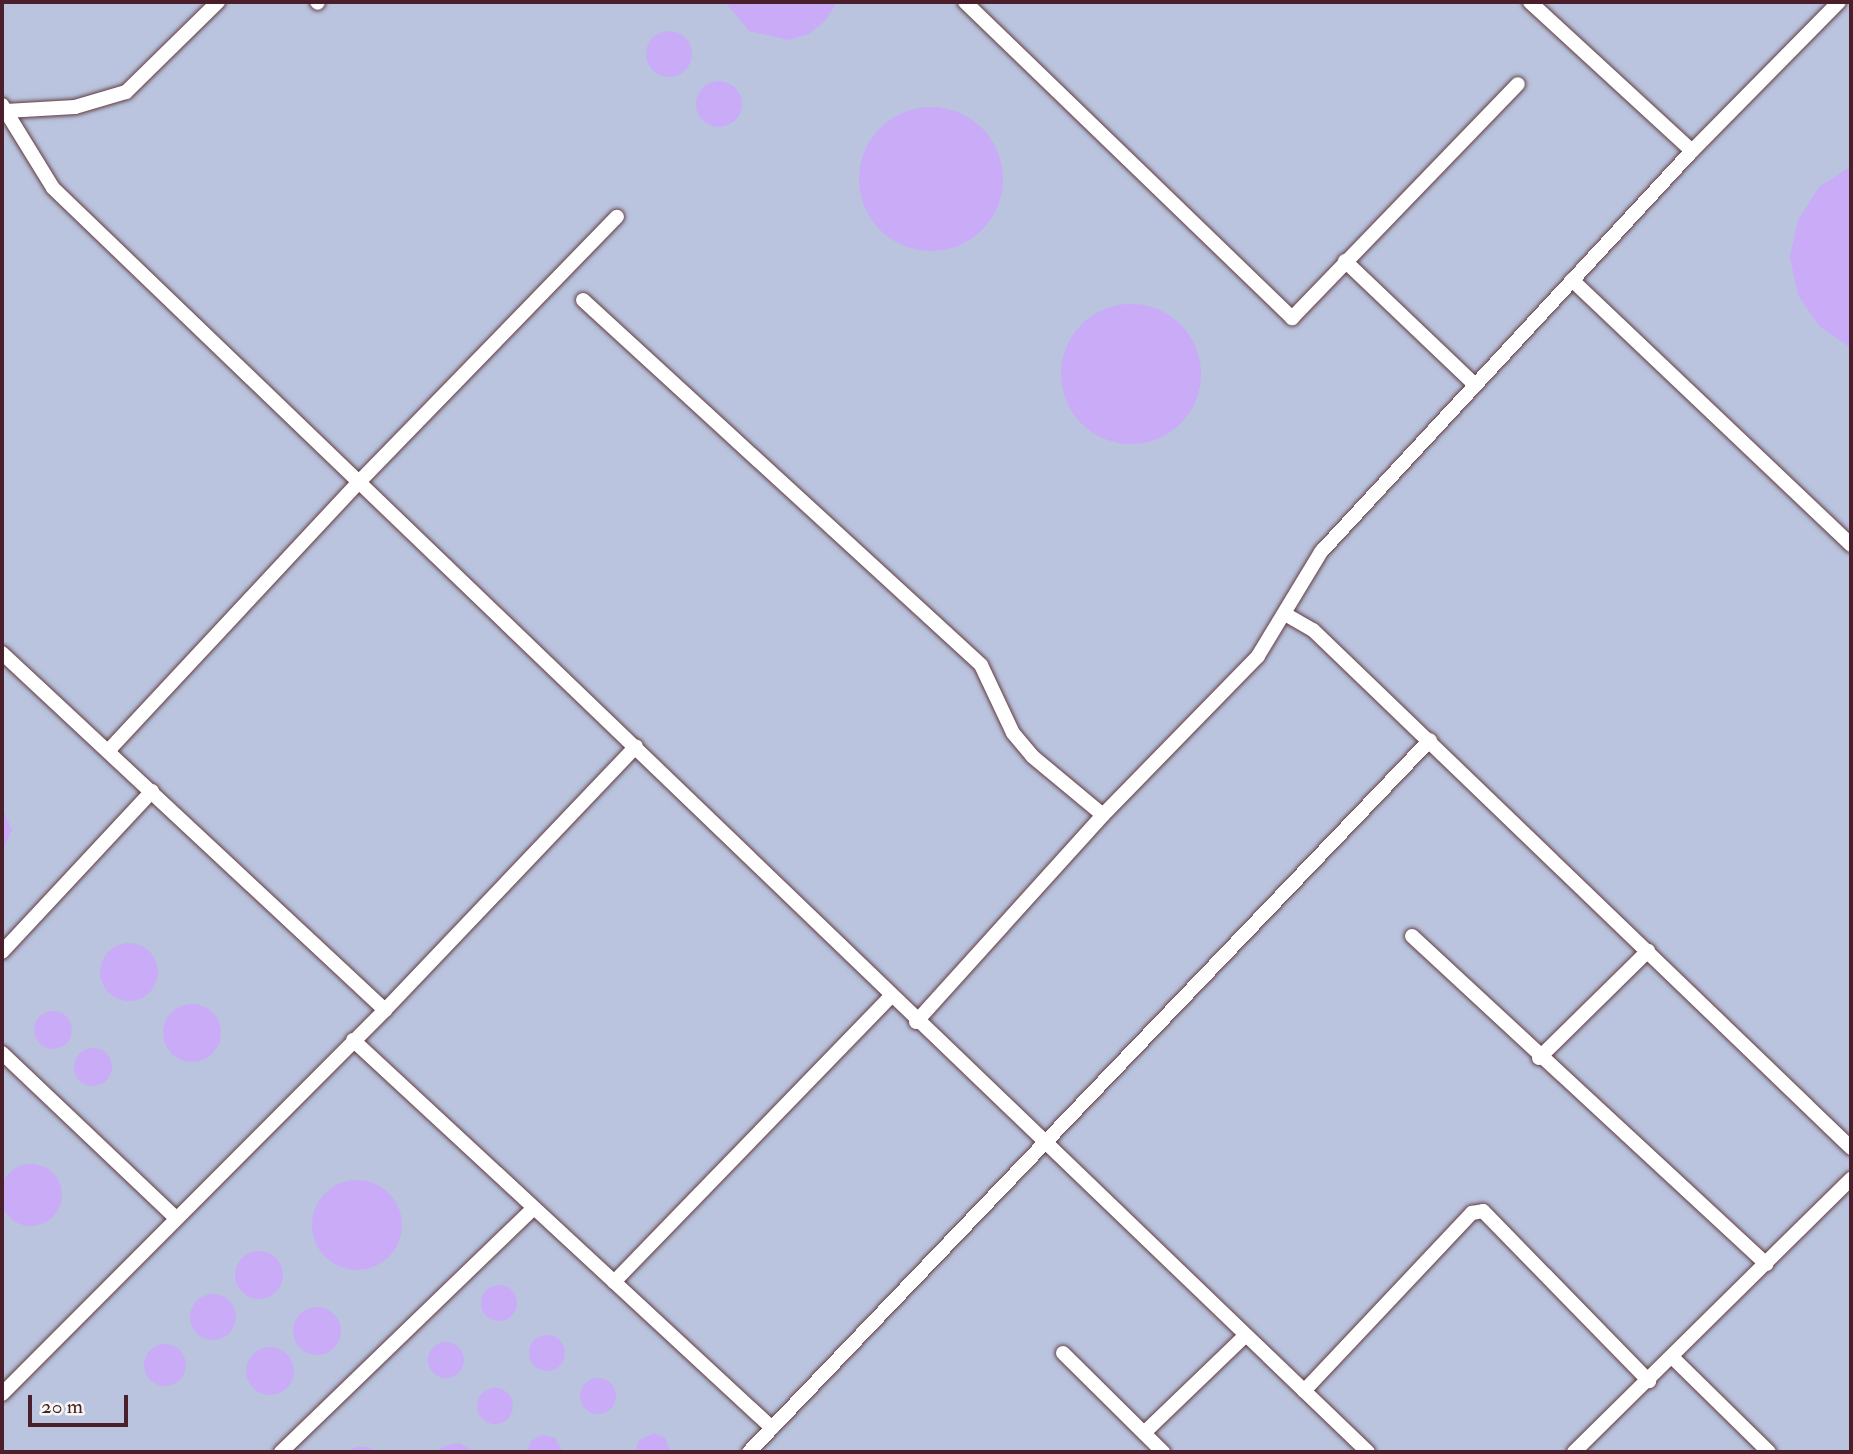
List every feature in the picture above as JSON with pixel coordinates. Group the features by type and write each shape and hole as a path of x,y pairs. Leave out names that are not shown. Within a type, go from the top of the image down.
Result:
{"lane":[{"path":"218,2 126,92 75,107 4,108 30,157 53,188 636,746 890,997 1367,1452"},
{"path":"965,2 1292,317 1518,84"},
{"path":"1530,2 1692,151"},
{"path":"916,1022 1103,815 1258,656 1321,552 1692,151 1839,2"},
{"path":"108,751 359,482 617,217"},
{"path":"1345,261 1474,384"},
{"path":"1572,280 1851,545"},
{"path":"583,300 981,665 1013,733 1032,757 1103,815"},
{"path":"1285,614 1313,630 1430,740 1851,1148"},
{"path":"2,653 385,1010"},
{"path":"749,1452 1430,740"},
{"path":"2,1394 175,1216 385,1010 636,746"},
{"path":"2,952 152,792"},
{"path":"1412,936 1539,1058 1766,1264"},
{"path":"1539,1058 1648,951"},
{"path":"614,1282 890,997"},
{"path":"353,1040 772,1428"},
{"path":"2,1054 175,1216"},
{"path":"1574,1452 1673,1358 1851,1178"},
{"path":"281,1452 534,1208"},
{"path":"1304,1391 1472,1213 1483,1211 1649,1381"},
{"path":"1144,1433 1246,1335"},
{"path":"1063,1353 1163,1452"},
{"path":"1673,1358 1769,1452"}],"shaded area":[{"path":"2,2 1851,2 1851,1452 2,1452"}],"building":[{"path":"725,2 837,2 825,21 809,34 789,40 749,31"},
{"path":"669,31 686,37 692,54 686,71 669,77 652,71 646,54 652,37"},
{"path":"719,81 728,82 735,88 741,95 741,113 735,120 728,126 719,127 710,126 703,120 697,113 696,104 697,95 703,88 710,82"},
{"path":"931,107 958,113 982,128 997,152 1003,179 997,206 982,230 958,245 931,251 904,245 880,230 865,206 859,179 865,152 880,128 904,113"},
{"path":"1851,166 1851,348 1819,326 1798,295 1790,257 1798,220 1819,187"},
{"path":"1131,304 1158,309 1180,325 1196,347 1201,374 1196,401 1180,423 1158,439 1131,444 1104,439 1082,423 1066,401 1061,374 1066,347 1082,325 1104,309"},
{"path":"2,807 12,830 2,852"},
{"path":"123,943 135,943 150,951 158,966 158,978 150,993 135,1001 123,1001 108,993 100,978 100,966 108,951"},
{"path":"186,1004 198,1004 213,1012 221,1027 221,1039 213,1054 198,1062 186,1062 171,1054 163,1039 163,1027 171,1012"},
{"path":"53,1011 67,1016 72,1030 67,1044 53,1049 39,1044 34,1030 39,1016"},
{"path":"93,1048 107,1053 112,1067 107,1081 93,1086 79,1081 74,1067 79,1053"},
{"path":"31,1164 53,1173 62,1195 53,1217 31,1226 9,1217 0,1195 9,1173"},
{"path":"357,1180 374,1183 389,1193 399,1208 402,1225 399,1242 389,1257 374,1267 357,1270 340,1267 325,1257 315,1242 312,1225 315,1208 325,1193 340,1183"},
{"path":"259,1251 276,1258 283,1275 276,1292 259,1299 242,1292 235,1275 242,1258"},
{"path":"499,1285 512,1290 517,1303 512,1316 499,1321 486,1316 481,1303 486,1290"},
{"path":"213,1294 229,1301 236,1317 229,1333 213,1340 197,1333 190,1317 197,1301"},
{"path":"317,1307 334,1314 341,1331 334,1348 317,1355 300,1348 293,1331 300,1314"},
{"path":"547,1335 560,1340 565,1353 560,1366 547,1371 534,1366 529,1353 534,1340"},
{"path":"446,1342 459,1347 464,1360 459,1373 446,1378 433,1373 428,1360 433,1347"},
{"path":"165,1344 180,1350 186,1365 180,1380 165,1386 150,1380 144,1365 150,1350"},
{"path":"270,1347 287,1354 294,1371 287,1388 270,1395 253,1388 246,1371 253,1354"},
{"path":"598,1378 611,1383 616,1396 611,1409 598,1414 585,1409 580,1396 585,1383"},
{"path":"495,1388 508,1393 513,1406 508,1419 495,1424 482,1419 477,1406 482,1393"},
{"path":"654,1433 665,1438 671,1452 635,1452 639,1440"},
{"path":"542,1435 555,1438 563,1452 527,1452 531,1441"},
{"path":"459,1443 476,1452 437,1452 444,1446"},
{"path":"368,1447 379,1452 343,1452"}]}
